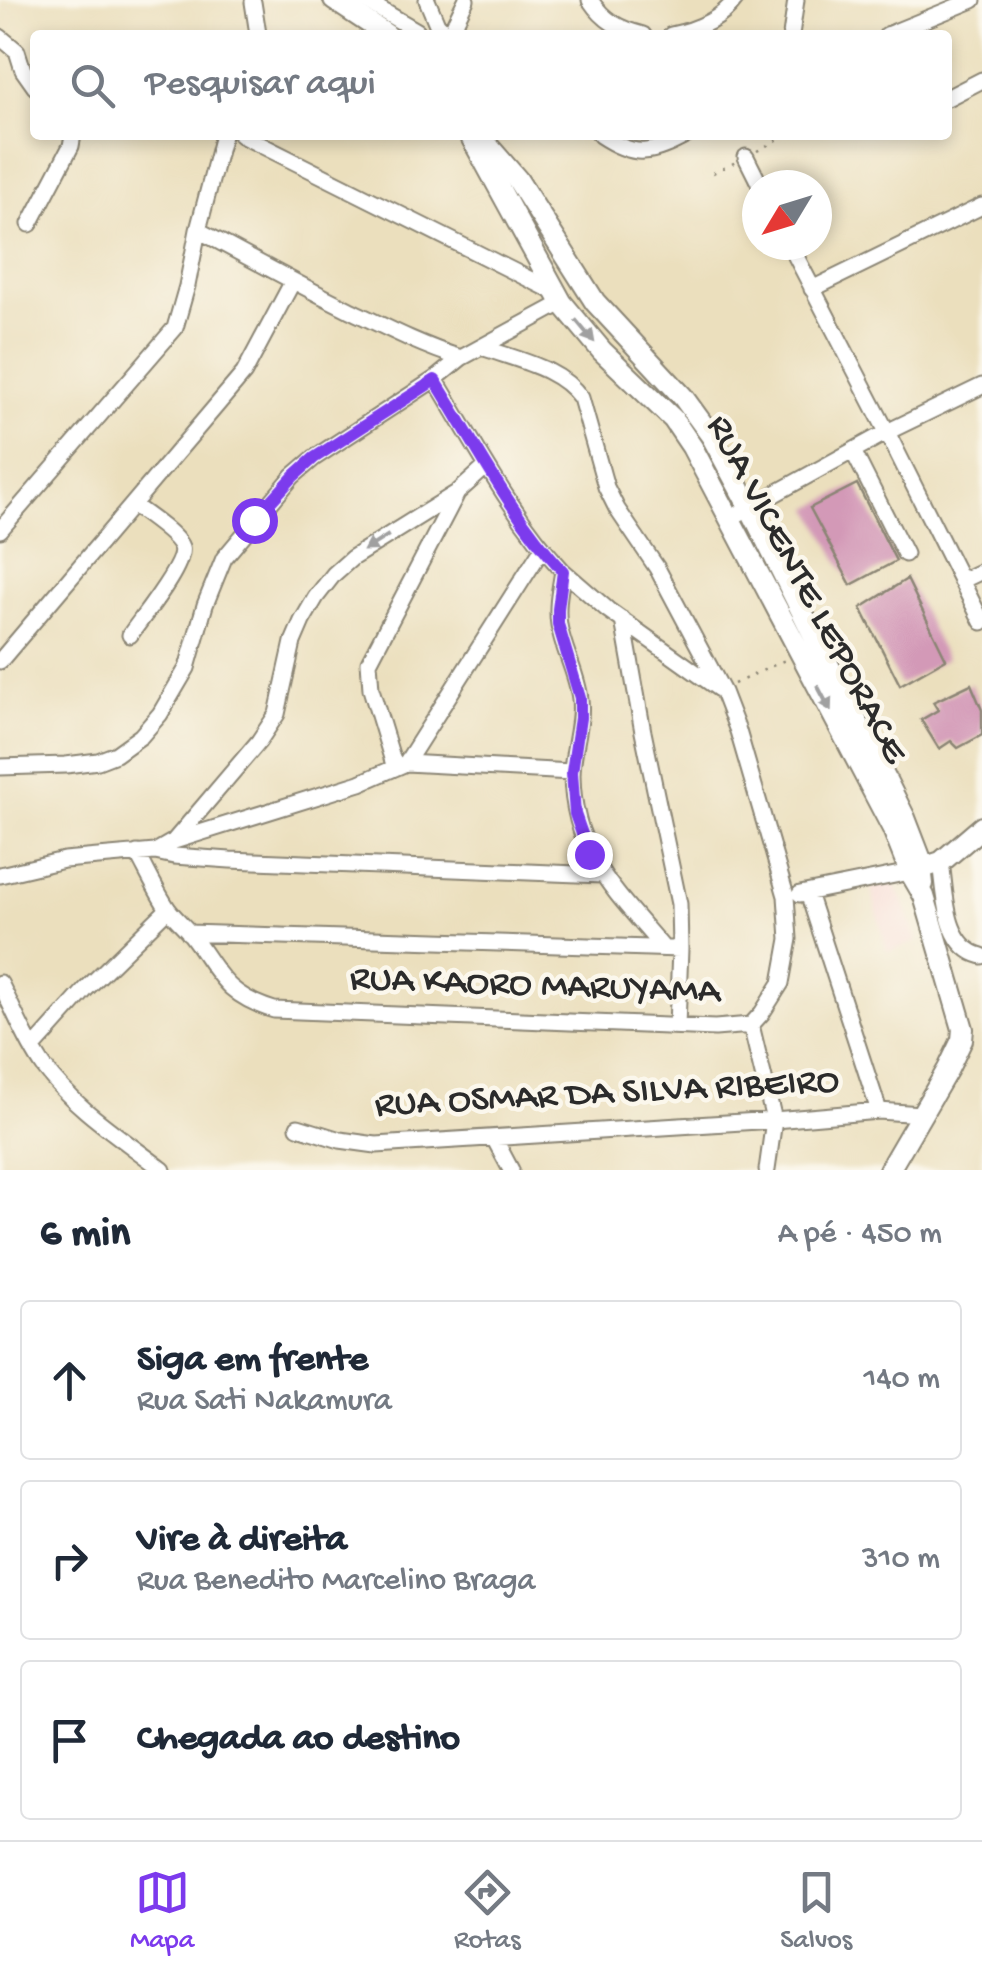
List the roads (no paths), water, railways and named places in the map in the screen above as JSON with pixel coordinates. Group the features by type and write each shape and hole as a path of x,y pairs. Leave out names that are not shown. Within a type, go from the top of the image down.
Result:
{"main road":[{"path":"349,2 380,30"},
{"path":"368,23 390,30"},
{"name":"RUA VICENTE LEPORACE","path":"474,140 508,183 560,298 594,342 673,419 692,447 893,829 924,868 924,896 963,1029 962,1040 889,1170"},
{"path":"484,140 508,183 594,302 688,404 712,437 907,821 924,868 982,828"}],"street":[{"path":"427,0 444,30"},
{"path":"451,30 466,0"},
{"path":"590,0 608,21 624,30"},
{"path":"793,30 796,0"},
{"path":"899,30 973,0"},
{"path":"253,2 263,30"},
{"path":"349,2 417,30"},
{"path":"688,30 704,25 731,2"},
{"path":"0,37 17,51 30,54"},
{"path":"17,51 22,70 30,80"},
{"path":"952,95 982,80"},
{"path":"30,224 72,140"},
{"path":"0,530 175,328 222,140"},
{"path":"251,140 560,298"},
{"path":"608,140 642,153 677,140"},
{"path":"746,157 752,170"},
{"path":"812,289 982,206"},
{"path":"198,230 293,282 411,339 461,358"},
{"path":"798,260 982,622"},
{"path":"0,662 244,373 293,282"},
{"path":"0,767 98,761 116,754 140,736 160,714 187,668 217,572 236,542 294,476 314,458 435,380 461,358 560,298"},
{"name":"RUA KAORO MARUYAMA","path":"137,853 168,909 216,974 256,1005 274,1010 716,1028 751,1025 762,1013 781,983 789,938 786,896 738,731 722,691 658,568 606,487 582,398 561,377 482,347"},
{"path":"435,380 487,466 542,548 563,571 722,691"},
{"path":"729,518 887,432 982,386"},
{"path":"853,451 905,554"},
{"path":"174,841 260,741 276,714 293,642 316,596 334,574 352,558 458,492 487,466"},
{"path":"400,765 370,689 370,662 458,492"},
{"path":"130,635 182,556 177,540 133,505"},
{"path":"422,514 436,519 440,525"},
{"path":"400,765 542,548"},
{"path":"563,571 558,624 580,698 572,772 575,814 589,854 602,875 662,948"},
{"path":"961,581 982,571"},
{"path":"623,620 678,904 677,1026"},
{"path":"155,852 174,841 360,783 400,765 572,772"},
{"path":"0,876 64,860 155,852 230,860 602,875"},
{"path":"786,896 924,868 959,941 982,956"},
{"path":"808,892 880,1110"},
{"path":"33,1048 86,989 168,909"},
{"path":"189,933 680,949"},
{"path":"0,983 44,1067 96,1119 161,1169"},
{"path":"751,1025 774,1120 767,1170"},
{"name":"RUA OSMAR DA SILVA RIBEIRO","path":"298,1128 340,1140 376,1144 880,1110 920,1114"},
{"path":"494,1138 511,1170"}]}
